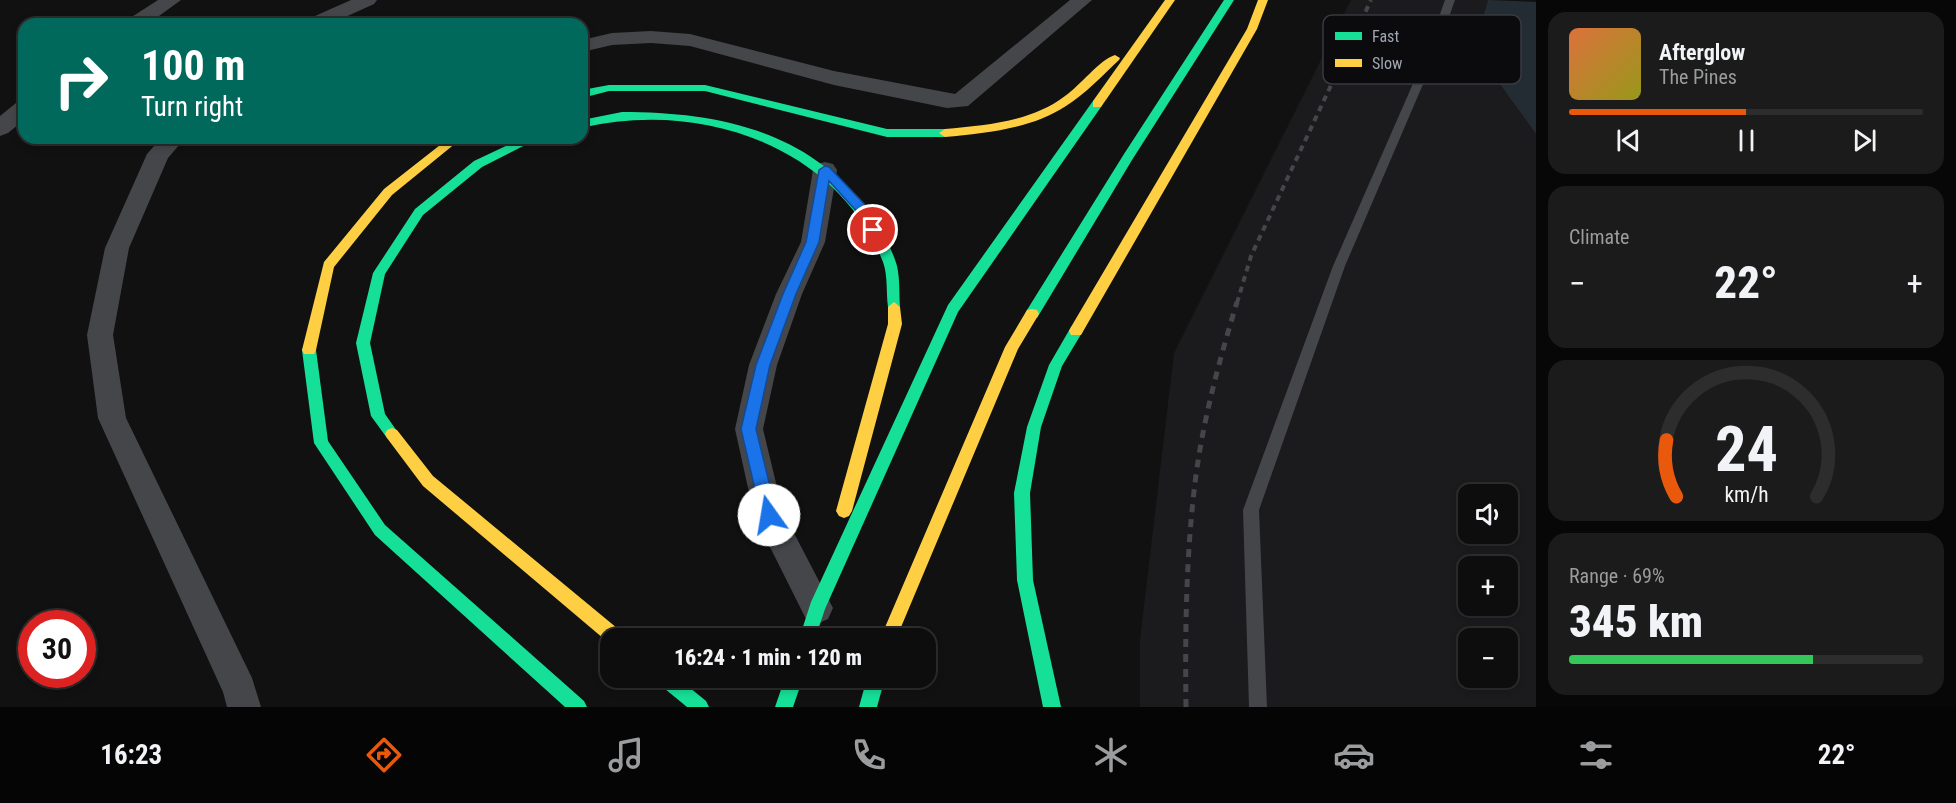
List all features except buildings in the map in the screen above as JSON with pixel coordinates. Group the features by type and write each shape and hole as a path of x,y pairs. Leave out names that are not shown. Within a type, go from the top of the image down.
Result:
{"main road":[{"path":"817,608 953,309 1170,0"},
{"path":"893,628 1012,347 1128,157 1229,0"},
{"path":"1053,707 1024,580 1022,493 1034,427 1056,365 1246,39 1263,0"},
{"path":"588,93 609,88 705,87 887,133 932,134 982,129 1025,120 1060,104 1150,27"},
{"path":"588,123 621,116 695,117 765,135 825,170 865,212 890,264 895,324 811,628"},
{"path":"448,144 388,192 328,265 309,347 321,443 380,530 574,704"},
{"path":"520,144 477,164 419,212 379,273 363,344 378,416 428,481 604,628"},
{"path":"677,688 700,707"},
{"path":"784,707 791,688"},
{"path":"868,707 873,688"}],"street":[{"path":"143,18 171,0"},
{"path":"326,18 367,0"},
{"path":"588,45 612,39 651,37 690,40 834,78 947,101 960,101 1082,0"},
{"path":"0,128 18,113"},
{"path":"168,144 158,154 117,248 100,334 112,418 240,690 244,707"},
{"path":"817,608 769,515 749,429 763,365 789,294 813,242 825,170"}],"lane":[{"path":"1445,15 1450,0"},
{"path":"1257,707 1251,510 1339,266 1418,84"}],"shaded area":[{"path":"1351,0 1488,0 1484,15 1343,15"},
{"path":"1488,0 1536,2 1536,134 1500,84 1521,84 1521,15 1484,15"},
{"path":"1323,56 1323,84 1499,84 1536,134 1536,707 1140,707 1140,640 1174,353"}],"railway":[{"path":"1364,15 1371,0"},
{"path":"1237,303 1251,256 1332,84"},
{"path":"1186,707 1187,591 1196,475 1213,387 1237,302"}],"traffic: fast":[{"path":"1032,314 1128,157 1229,0"},
{"path":"588,93 609,88 705,88 887,133 945,133"},
{"path":"811,628 817,608 953,309 1097,104"},
{"path":"588,123 622,116 664,116 705,120 744,130 782,145 816,165 846,191 870,224 891,267 894,307"},
{"path":"392,434 378,416 363,343 379,273 419,212 478,164 520,144"},
{"path":"1052,707 1025,580 1022,493 1034,427 1056,365 1076,331"},
{"path":"309,350 321,443 380,530 578,707"},
{"path":"677,688 700,707"},
{"path":"784,707 791,688"},
{"path":"868,707 873,688"}],"traffic: slow":[{"path":"1097,104 1170,0"},
{"path":"1076,331 1252,29 1263,0"},
{"path":"945,133 1020,122 1049,111 1076,93 1115,58"},
{"path":"309,350 328,265 388,192 448,144"},
{"path":"844,511 895,324 894,307"},
{"path":"893,628 1012,347 1032,314"},
{"path":"392,434 428,481 604,628"}],"route":[{"path":"769,515 749,429 763,365 789,294 813,242 825,170 865,212 873,230"}]}
